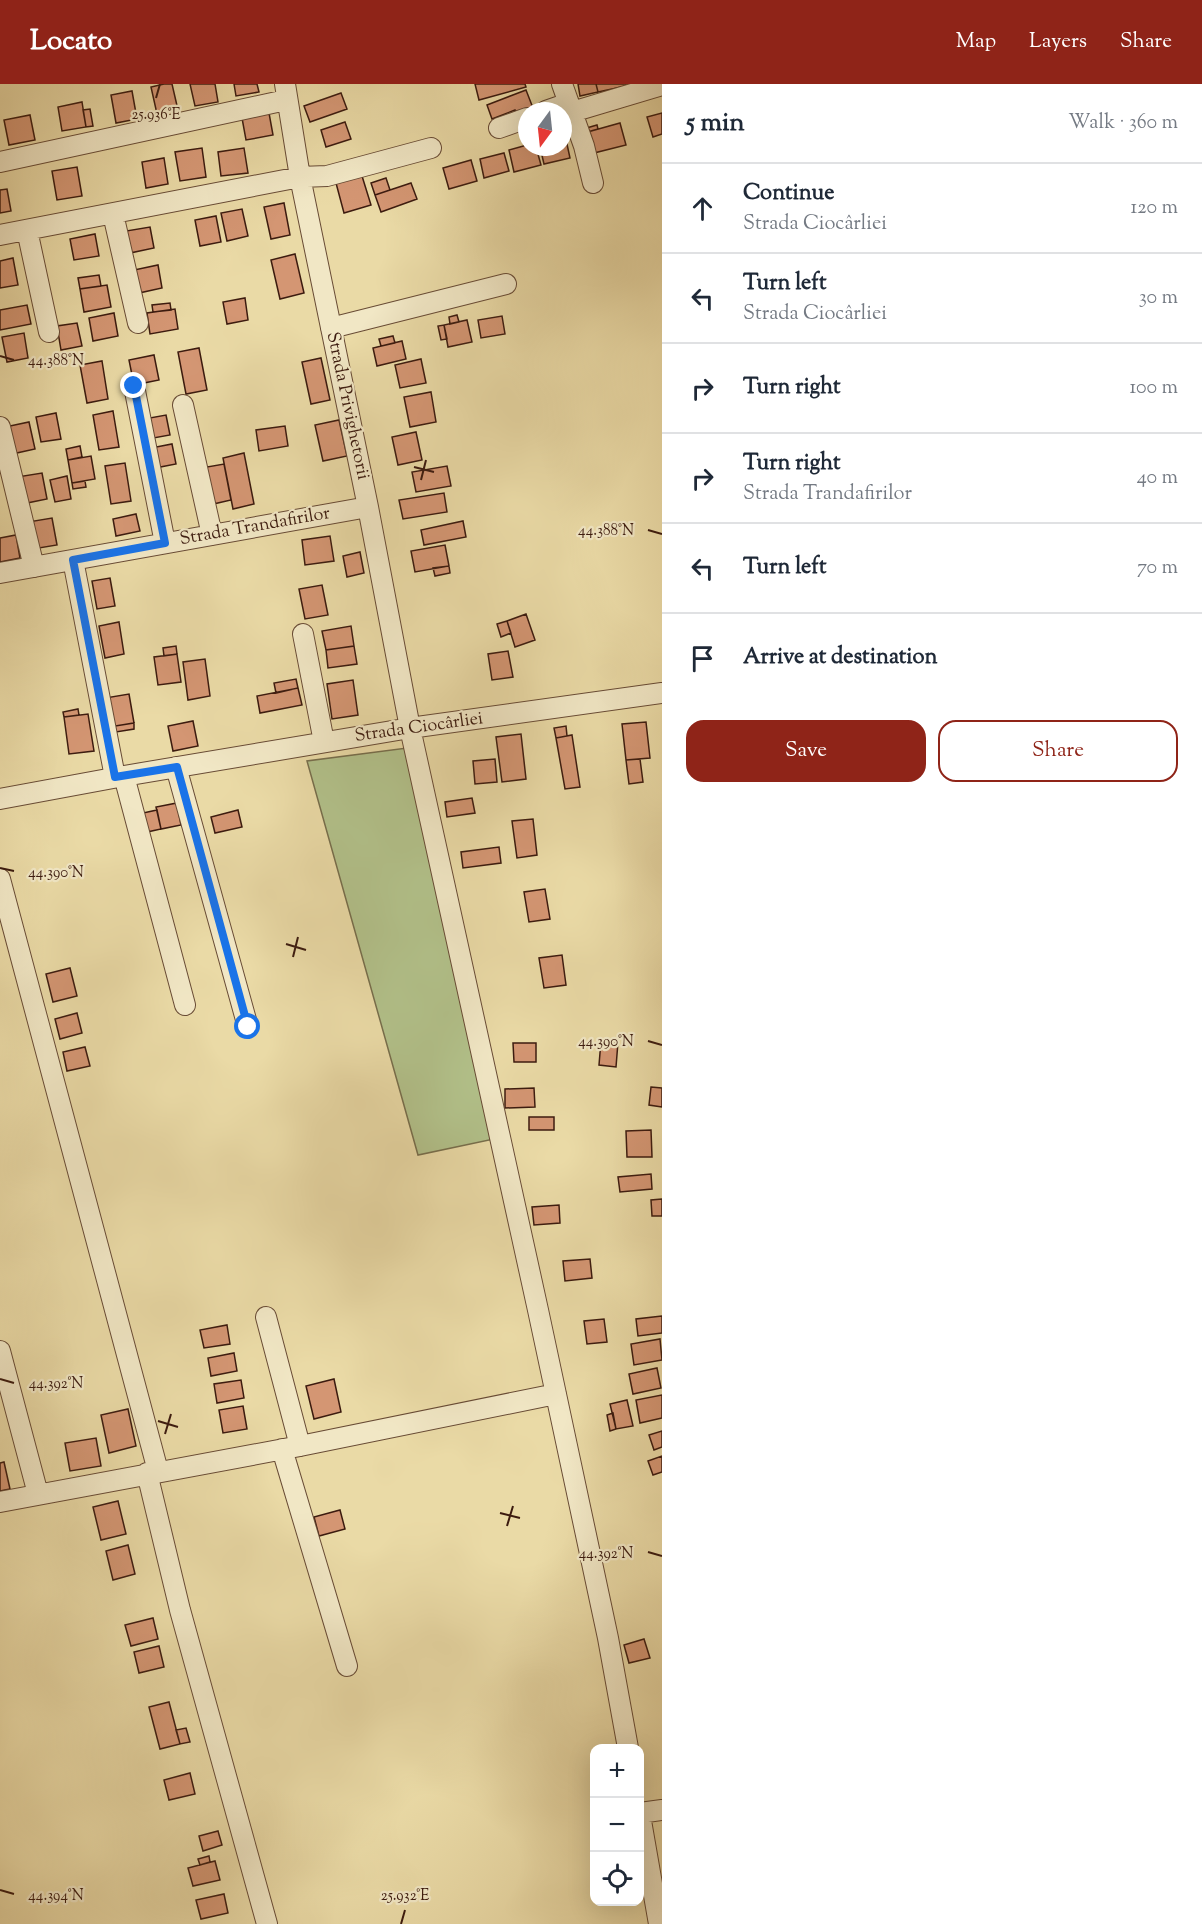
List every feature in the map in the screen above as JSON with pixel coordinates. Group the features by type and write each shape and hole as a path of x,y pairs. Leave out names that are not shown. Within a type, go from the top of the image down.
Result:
{"street":[{"path":"593,183 584,146 568,100 662,85"},
{"path":"0,162 286,92"},
{"name":"Strada Privighetorii","path":"286,92 300,177 368,507 410,728 556,1394 608,1638 627,1744"},
{"path":"499,128 518,121"},
{"path":"0,235 300,177 327,176 431,147"},
{"path":"113,214 138,323"},
{"path":"27,230 49,332"},
{"path":"331,328 506,284"},
{"path":"134,386 165,543"},
{"path":"183,405 212,535"},
{"path":"0,427 34,567"},
{"name":"Strada Trandafirilor","path":"0,573 368,507"},
{"path":"73,560 120,777 185,1005"},
{"path":"303,634 324,742"},
{"name":"Strada Ciocârliei","path":"0,799 410,728 662,693"},
{"path":"177,767 248,1027"},
{"path":"0,879 152,1472 180,1610 267,1924"},
{"path":"266,1317 291,1447 347,1666"},
{"path":"0,1351 38,1494"},
{"path":"0,1502 556,1394"},
{"path":"644,1813 662,1810"},
{"path":"644,1842 659,1924"}],"green space":[{"path":"407,748 494,1139 418,1155 307,761"}],"building":[{"path":"172,84 178,110 157,114 151,87"},
{"path":"190,84 215,84 218,102 195,106"},
{"path":"234,84 257,84 259,92 236,96"},
{"path":"475,84 525,84 526,87 479,100"},
{"path":"578,84 596,84 598,92 580,96"},
{"path":"596,84 626,84 626,86 598,92"},
{"path":"526,90 531,102 518,102 518,114 515,110 492,119 487,105"},
{"path":"132,91 137,119 116,123 111,95"},
{"path":"341,93 347,109 310,122 304,106"},
{"path":"82,102 86,127 62,131 58,107"},
{"path":"90,109 93,126 86,127 83,110"},
{"path":"269,113 273,135 246,140 242,118"},
{"path":"662,113 662,134 653,137 647,117"},
{"path":"30,115 35,140 9,145 4,120"},
{"path":"345,122 351,139 326,147 321,130"},
{"path":"620,123 626,145 590,154 584,133"},
{"path":"597,125 598,129 584,133 583,129"},
{"path":"202,148 206,177 180,181 175,152"},
{"path":"244,148 248,173 221,176 218,152"},
{"path":"518,148 518,156 538,156 541,165 514,172 509,150"},
{"path":"504,153 509,171 484,178 480,159"},
{"path":"542,156 570,156 570,158 544,164"},
{"path":"164,158 168,184 146,188 142,162"},
{"path":"471,160 477,181 449,189 443,168"},
{"path":"77,167 82,196 57,200 52,171"},
{"path":"362,176 371,205 344,213 336,183"},
{"path":"386,178 390,190 375,195 371,183"},
{"path":"411,183 417,199 381,212 375,195"},
{"path":"7,189 11,211 0,213 0,190"},
{"path":"284,203 290,235 271,239 264,207"},
{"path":"242,209 248,236 227,241 221,213"},
{"path":"216,216 221,242 200,246 195,220"},
{"path":"150,227 154,248 130,253 126,231"},
{"path":"95,234 99,256 74,260 70,239"},
{"path":"295,254 304,293 280,299 271,260"},
{"path":"13,258 18,285 0,288 0,261"},
{"path":"158,265 162,288 139,293 134,270"},
{"path":"99,275 101,286 80,289 78,278"},
{"path":"107,285 111,307 84,312 80,289"},
{"path":"245,298 248,320 227,324 223,302"},
{"path":"170,303 171,310 153,312 152,305"},
{"path":"27,305 31,324 0,330 0,310"},
{"path":"175,309 178,329 150,334 147,313"},
{"path":"114,313 118,336 93,341 89,318"},
{"path":"457,315 459,322 450,324 449,317"},
{"path":"502,316 505,334 481,338 478,320"},
{"path":"467,320 472,342 448,347 444,325"},
{"path":"77,323 82,346 61,350 57,326"},
{"path":"444,325 447,339 441,340 438,326"},
{"path":"24,333 28,358 7,362 2,337"},
{"path":"393,336 395,343 381,346 379,339"},
{"path":"402,341 406,359 377,366 373,348"},
{"path":"199,348 207,390 186,394 178,352"},
{"path":"154,355 159,380 134,385 129,360"},
{"path":"321,358 330,400 311,404 302,362"},
{"path":"421,359 426,383 400,388 395,365"},
{"path":"102,361 108,399 87,403 80,365"},
{"path":"431,392 436,422 410,427 404,397"},
{"path":"113,411 119,447 99,450 93,415"},
{"path":"56,413 61,439 41,442 36,417"},
{"path":"166,415 170,435 148,439 144,419"},
{"path":"339,420 347,456 323,461 315,425"},
{"path":"29,422 35,449 12,454 5,427"},
{"path":"285,426 288,446 259,451 256,430"},
{"path":"416,432 422,460 398,465 392,437"},
{"path":"172,444 176,464 155,468 151,448"},
{"path":"80,446 82,457 68,460 66,449"},
{"path":"244,453 254,504 233,509 223,458"},
{"path":"91,456 95,479 72,483 68,460"},
{"path":"125,463 131,501 111,504 105,466"},
{"path":"224,464 231,500 209,505 201,468"},
{"path":"447,466 451,486 416,492 412,472"},
{"path":"42,473 47,499 22,504 17,477"},
{"path":"67,476 71,499 55,502 50,480"},
{"path":"85,481 86,487 73,489 72,483"},
{"path":"444,493 447,512 403,519 399,500"},
{"path":"136,514 140,531 116,536 113,519"},
{"path":"52,518 57,545 33,549 28,522"},
{"path":"463,521 466,537 424,545 421,530"},
{"path":"16,535 20,558 0,562 0,538"},
{"path":"330,536 334,561 305,565 302,540"},
{"path":"445,545 449,566 415,572 411,551"},
{"path":"360,552 364,573 347,577 343,556"},
{"path":"449,566 450,573 435,576 433,568"},
{"path":"110,578 115,606 97,609 92,581"},
{"path":"322,585 328,615 305,619 299,589"},
{"path":"526,614 535,640 515,647 507,621"},
{"path":"507,621 511,633 501,637 497,624"},
{"path":"119,622 124,654 105,658 99,626"},
{"path":"351,626 354,646 326,650 322,631"},
{"path":"176,646 177,654 164,656 163,648"},
{"path":"354,646 357,664 328,668 326,650"},
{"path":"508,651 513,677 492,680 488,654"},
{"path":"177,654 181,682 158,685 154,657"},
{"path":"205,659 210,696 188,700 183,662"},
{"path":"296,679 298,688 276,693 274,683"},
{"path":"353,680 358,715 332,719 327,684"},
{"path":"298,688 302,705 260,713 257,696"},
{"path":"129,694 134,723 109,727 105,698"},
{"path":"78,709 79,715 64,717 63,712"},
{"path":"88,714 94,751 69,754 64,717"},
{"path":"193,721 198,746 173,751 168,726"},
{"path":"646,722 650,758 626,760 622,724"},
{"path":"134,723 134,729 116,732 115,726"},
{"path":"566,726 567,736 556,738 554,728"},
{"path":"521,734 526,779 502,782 496,737"},
{"path":"572,735 580,787 565,789 556,738"},
{"path":"495,759 497,782 475,784 473,761"},
{"path":"640,759 643,782 629,784 626,760"},
{"path":"472,798 475,813 447,817 445,802"},
{"path":"177,803 181,825 161,829 156,807"},
{"path":"157,810 161,829 147,832 143,813"},
{"path":"238,810 242,827 215,833 211,817"},
{"path":"533,819 537,855 517,858 512,821"},
{"path":"499,847 501,863 463,868 461,852"},
{"path":"545,889 550,919 529,922 524,892"},
{"path":"562,955 566,985 544,988 539,958"},
{"path":"70,968 77,996 53,1002 46,974"},
{"path":"77,1013 82,1033 60,1039 55,1019"},
{"path":"601,1041 618,1042 616,1067 599,1065"},
{"path":"513,1043 536,1043 536,1062 514,1062"},
{"path":"85,1047 90,1066 67,1071 63,1052"},
{"path":"651,1087 662,1088 662,1107 649,1105"},
{"path":"534,1088 535,1107 505,1108 505,1089"},
{"path":"529,1117 554,1117 554,1130 529,1130"},
{"path":"651,1130 652,1157 627,1157 626,1131"},
{"path":"651,1174 652,1189 620,1192 618,1177"},
{"path":"662,1199 662,1216 652,1216 651,1200"},
{"path":"559,1205 560,1223 534,1225 532,1207"},
{"path":"590,1259 592,1278 565,1281 563,1261"},
{"path":"662,1316 662,1333 638,1336 636,1319"},
{"path":"604,1319 607,1342 587,1344 584,1321"},
{"path":"227,1325 230,1344 204,1348 200,1330"},
{"path":"660,1339 662,1360 634,1365 631,1344"},
{"path":"234,1353 237,1371 211,1376 208,1358"},
{"path":"657,1368 661,1388 633,1394 629,1374"},
{"path":"334,1379 341,1412 314,1419 306,1386"},
{"path":"241,1380 244,1398 217,1403 214,1384"},
{"path":"662,1395 662,1418 640,1423 636,1400"},
{"path":"627,1400 633,1426 616,1429 610,1404"},
{"path":"243,1406 247,1429 223,1433 219,1410"},
{"path":"128,1409 136,1446 109,1453 101,1415"},
{"path":"613,1413 616,1429 610,1431 607,1415"},
{"path":"662,1431 662,1447 654,1450 649,1435"},
{"path":"96,1438 101,1466 70,1471 65,1443"},
{"path":"662,1456 662,1472 653,1475 648,1461"},
{"path":"4,1462 10,1489 0,1491 0,1463"},
{"path":"118,1501 126,1534 101,1540 93,1507"},
{"path":"340,1510 345,1529 319,1536 314,1517"},
{"path":"128,1545 135,1574 113,1580 106,1551"},
{"path":"153,1618 158,1639 131,1646 125,1625"},
{"path":"644,1639 650,1658 629,1663 624,1645"},
{"path":"159,1646 164,1667 139,1673 134,1652"},
{"path":"169,1702 180,1744 160,1749 149,1707"},
{"path":"186,1728 190,1742 180,1744 176,1730"},
{"path":"190,1773 195,1794 169,1800 164,1780"},
{"path":"218,1831 222,1845 203,1851 199,1836"},
{"path":"209,1856 210,1862 200,1865 198,1859"},
{"path":"215,1861 220,1880 193,1886 188,1868"},
{"path":"224,1894 228,1913 201,1919 196,1900"}],"route":[{"path":"134,386 165,543 73,560 115,777 177,767 248,1027"}]}
